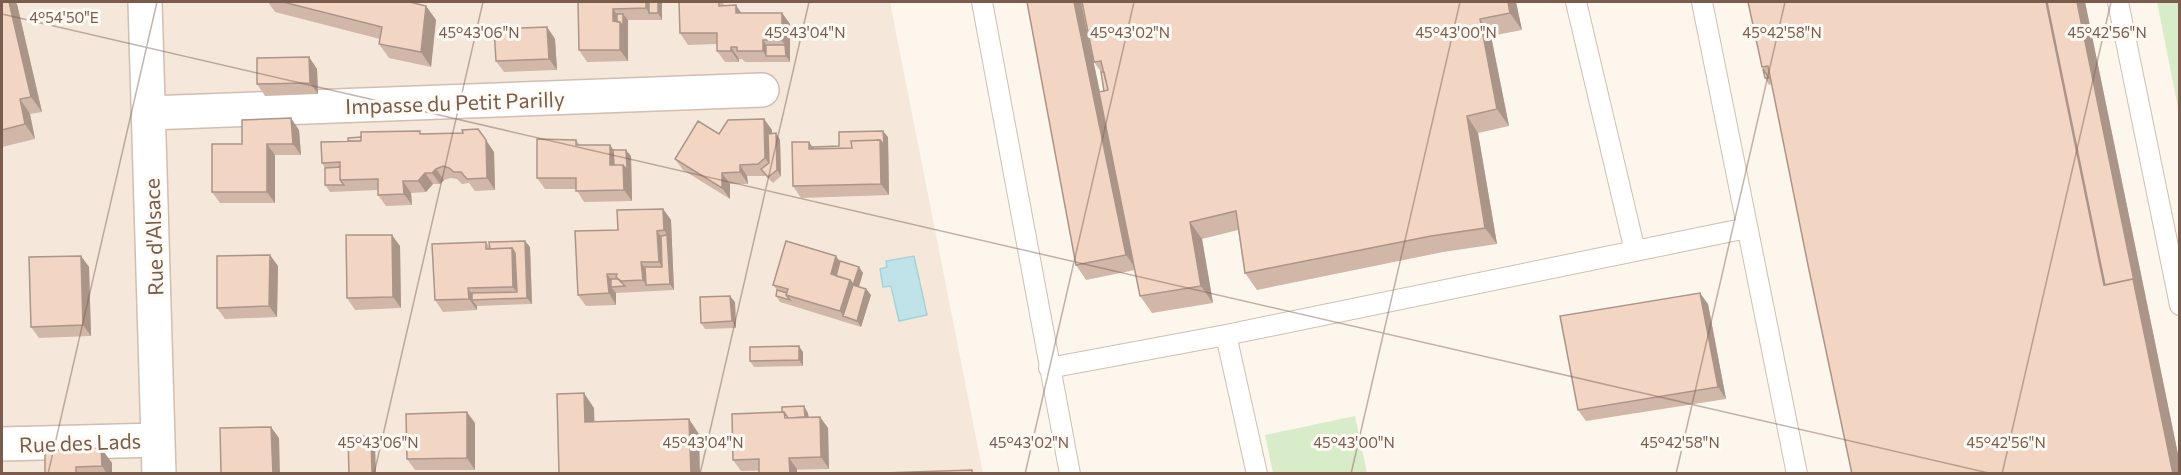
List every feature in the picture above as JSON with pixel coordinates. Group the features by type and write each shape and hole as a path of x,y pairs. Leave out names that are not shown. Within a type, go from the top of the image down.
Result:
{"street":[{"name":"Rue d'Alsace","path":"145,2 159,474"},
{"name":"Impasse du Petit Parilly","path":"149,113 762,90"},
{"name":"Rue des Lads","path":"2,444 158,440"}],"lane":[{"path":"982,2 1070,474"},
{"path":"1576,2 1635,251"},
{"path":"1702,2 1797,474"},
{"path":"2118,2 2180,305"},
{"path":"1049,368 1747,228"},
{"path":"1226,334 1257,474"}],"shaded area":[{"path":"2,2 890,2 983,473 2,473"}],"green space":[{"path":"2157,2 2179,2 2179,113"},
{"path":"1355,416 1367,473 1273,473 1265,435"}],"water":[{"path":"914,256 927,315 899,321 891,286 883,287 880,269 887,267 886,261"}],"building":[{"path":"2,2 9,2 31,97 20,99 25,124 2,130"},
{"path":"283,2 410,2 426,6 421,52 379,44 382,27"},
{"path":"578,2 646,2 646,8 613,9 613,21 620,22 620,50 579,50"},
{"path":"649,2 658,2 658,13 649,13"},
{"path":"679,2 719,2 719,6 736,5 736,13 782,13 782,40 763,40 763,51 737,51 737,47 731,47 731,51 717,51 717,33 680,33"},
{"path":"1027,2 1074,2 1126,255 1076,265"},
{"path":"1082,2 1508,2 1510,13 1480,19 1497,109 1467,116 1485,228 1431,236 1245,273 1236,211 1190,222 1201,286 1140,296 1099,92 1108,90 1101,61 1094,62"},
{"path":"1748,2 2046,2 2104,285 2133,279 2173,474 1852,474 1768,66 1762,67"},
{"path":"2047,2 2077,2 2134,281 2133,279 2105,285"},
{"path":"617,14 623,14 623,27 620,22 617,22"},
{"path":"547,27 549,59 496,61 494,29"},
{"path":"766,45 785,45 786,56 766,56"},
{"path":"309,57 310,83 257,84 257,58"},
{"path":"1101,72 1104,72 1108,90 1104,91"},
{"path":"291,118 293,144 267,144 267,192 212,192 212,144 242,144 242,120"},
{"path":"764,119 765,158 758,164 740,165 740,172 722,173 722,188 675,159 698,121 719,134 728,120"},
{"path":"478,129 486,140 487,178 467,179 461,172 454,172 443,166 432,173 425,173 418,181 403,181 404,194 378,195 378,179 340,180 340,162 322,163 321,142 361,141 361,132 463,133 462,130"},
{"path":"883,131 884,145 880,140 851,141 852,148 813,149 813,147 839,146 839,132"},
{"path":"776,133 777,170 768,177 761,169 769,163 768,134"},
{"path":"361,137 361,141 348,141 348,138"},
{"path":"537,139 576,140 576,145 610,145 610,165 623,165 624,190 576,191 576,178 537,178"},
{"path":"880,140 881,184 793,186 792,142 809,142 809,149 852,148 851,141"},
{"path":"613,150 626,150 627,170 623,165 614,165"},
{"path":"340,167 340,180 344,185 325,185 325,168"},
{"path":"663,209 664,230 657,231 659,262 641,262 643,280 621,281 616,277 617,274 607,274 609,293 578,295 575,231 618,230 617,210"},
{"path":"346,235 392,235 393,297 347,298"},
{"path":"667,235 670,284 646,285 645,267 662,267 661,236"},
{"path":"525,241 527,298 472,300 472,293 517,292 515,253 512,248 490,249 489,242"},
{"path":"786,241 836,256 831,274 850,280 840,311 786,295 788,289 773,285"},
{"path":"486,242 486,249 512,248 513,287 468,288 469,299 435,300 432,244"},
{"path":"270,255 269,306 217,308 217,256"},
{"path":"81,256 83,325 31,327 29,257"},
{"path":"840,261 859,267 853,285 850,280 836,276"},
{"path":"611,279 618,279 625,286 611,287"},
{"path":"853,285 866,289 857,321 843,316"},
{"path":"777,290 787,293 790,300 776,296"},
{"path":"1700,293 1718,387 1578,410 1560,316"},
{"path":"730,296 732,321 701,323 700,297"},
{"path":"799,346 799,360 750,361 750,347"},
{"path":"584,393 585,422 689,419 691,474 559,474 557,394"},
{"path":"804,406 805,417 788,418 782,412 782,407"},
{"path":"467,412 467,458 407,459 406,414"},
{"path":"784,412 785,418 820,417 821,457 789,458 790,474 759,474 759,459 733,460 732,414"},
{"path":"271,427 273,474 221,474 220,428"},
{"path":"371,436 372,474 349,474 348,437"},
{"path":"101,448 102,466 76,467 76,474 45,474 45,450"},
{"path":"972,470 972,474 882,474 882,473"}]}
